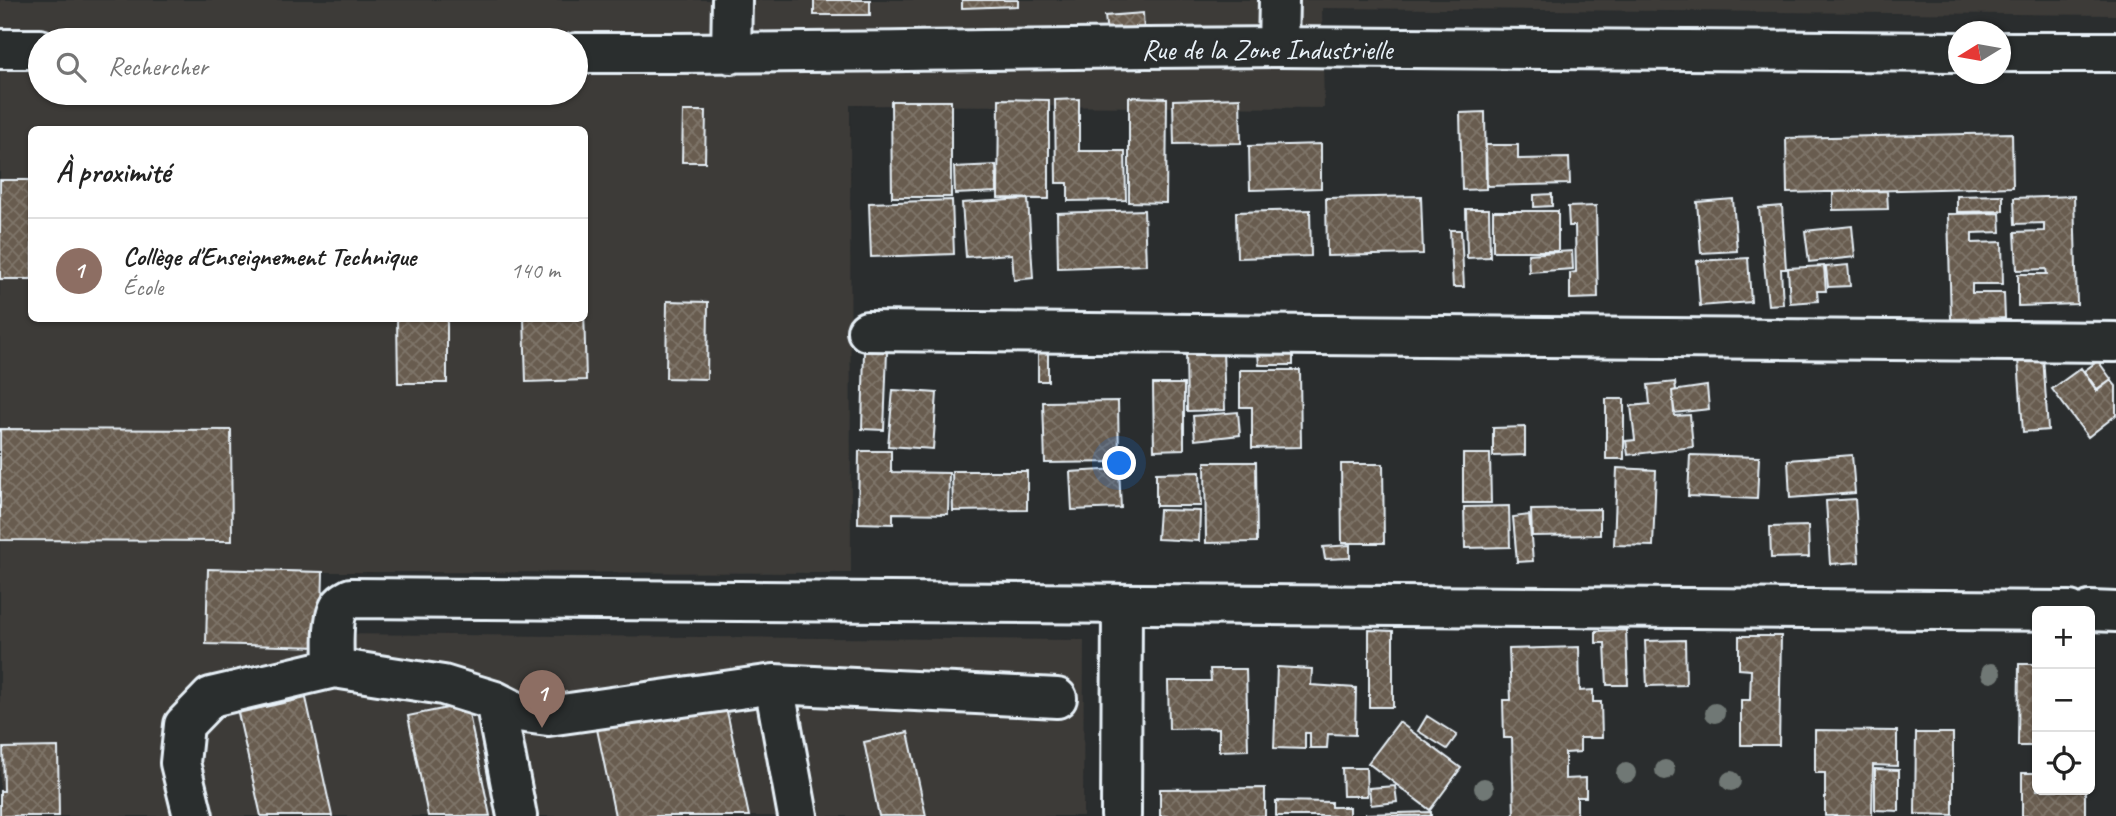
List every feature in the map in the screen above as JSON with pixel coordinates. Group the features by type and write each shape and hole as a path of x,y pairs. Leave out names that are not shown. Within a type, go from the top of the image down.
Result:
{"street":[{"path":"732,0 732,54"},
{"path":"1278,47 1279,0"},
{"name":"Rue de la Zone Industrielle","path":"588,53 732,54 1278,47 1948,52"},
{"path":"0,49 28,50"},
{"path":"2011,52 2116,52"},
{"path":"867,331 2116,342"},
{"path":"334,668 337,614 341,604 351,598 2032,611"},
{"path":"1121,816 1122,605"},
{"path":"2095,611 2116,612"},
{"path":"193,816 180,763 184,725 211,697 334,668 443,685 495,701 517,712 548,716 774,684 1056,698"},
{"path":"774,684 798,816"},
{"path":"495,701 517,816"}],"shaded area":[{"path":"0,0 2116,0 2116,15 1322,8 1324,108 850,105 851,573 323,572 322,634 1084,640 1083,816 0,816"}],"building":[{"path":"814,0 870,0 870,15 814,15"},
{"path":"962,0 1018,0 1018,6 962,8"},
{"path":"1143,13 1144,31 1107,34 1105,16"},
{"path":"1129,97 1167,98 1166,203 1129,202"},
{"path":"1240,98 1241,143 1174,144 1173,100"},
{"path":"999,99 1049,100 1049,199 998,198"},
{"path":"1079,99 1079,151 1125,151 1126,200 1068,201 1068,183 1056,183 1055,100"},
{"path":"891,101 951,101 951,197 892,197"},
{"path":"683,111 706,111 705,162 682,162"},
{"path":"1485,112 1486,189 1462,190 1460,113"},
{"path":"2012,133 2013,187 1787,193 1786,138"},
{"path":"1321,144 1321,188 1250,190 1249,146"},
{"path":"1486,145 1518,145 1518,159 1569,158 1570,184 1487,186"},
{"path":"996,165 997,192 955,194 954,167"},
{"path":"0,180 28,180 28,279 0,279"},
{"path":"1887,191 1888,209 1833,210 1833,192"},
{"path":"1552,194 1552,206 1534,207 1534,195"},
{"path":"2003,195 2003,211 1957,212 1957,196"},
{"path":"1421,196 1423,254 1327,256 1326,198"},
{"path":"2074,196 2077,304 2018,306 2018,274 2047,274 2046,269 2017,270 2015,232 2044,231 2044,223 2015,224 2014,198"},
{"path":"1028,199 1033,278 1014,280 1012,254 966,257 962,203"},
{"path":"1733,199 1737,251 1701,253 1697,202"},
{"path":"952,200 954,254 871,257 869,203"},
{"path":"1596,206 1598,298 1570,299 1570,273 1576,272 1575,226 1569,226 1568,207"},
{"path":"1782,206 1786,269 1781,269 1783,304 1768,305 1759,208"},
{"path":"1466,209 1489,209 1490,257 1467,258"},
{"path":"1144,210 1146,265 1058,268 1057,213"},
{"path":"1310,210 1311,256 1237,258 1236,212"},
{"path":"1493,211 1558,211 1558,251 1493,251"},
{"path":"2000,213 2001,232 1972,233 1972,243 2002,242 2003,284 1972,284 1972,293 2004,293 2005,318 1951,319 1948,214"},
{"path":"1852,226 1855,257 1809,262 1805,231"},
{"path":"1450,230 1461,230 1464,287 1453,287"},
{"path":"1572,251 1573,269 1529,272 1528,254"},
{"path":"1748,258 1751,302 1700,306 1697,261"},
{"path":"1848,265 1850,286 1828,287 1826,267"},
{"path":"1824,266 1826,291 1817,291 1818,301 1790,303 1788,268"},
{"path":"667,301 708,302 707,379 666,378"},
{"path":"397,322 447,322 447,383 398,383"},
{"path":"524,322 584,322 586,380 526,382"},
{"path":"1048,348 1048,381 1038,381 1038,349"},
{"path":"1223,350 1225,410 1187,411 1186,351"},
{"path":"864,351 887,352 884,430 862,429"},
{"path":"1258,353 1293,353 1293,365 1259,365"},
{"path":"2043,356 2048,430 2023,432 2018,358"},
{"path":"2098,361 2111,379 2097,389 2084,371"},
{"path":"2081,368 2097,391 2111,380 2116,386 2116,415 2088,437 2052,389"},
{"path":"1240,370 1300,370 1301,447 1252,448 1252,407 1240,407"},
{"path":"1675,382 1676,390 1672,391 1675,416 1690,415 1693,447 1628,455 1626,441 1635,440 1631,406 1650,404 1648,385"},
{"path":"1153,384 1184,384 1184,449 1154,450"},
{"path":"1707,386 1709,409 1674,413 1672,391"},
{"path":"893,390 937,393 933,449 888,446"},
{"path":"1606,399 1624,399 1624,459 1606,459"},
{"path":"1118,401 1119,462 1045,463 1043,402"},
{"path":"1238,412 1240,435 1195,440 1193,416"},
{"path":"1525,427 1525,455 1493,456 1493,428"},
{"path":"0,429 231,430 232,541 0,540"},
{"path":"859,451 891,451 891,472 949,473 948,514 893,513 893,524 858,523"},
{"path":"1463,454 1490,454 1491,503 1463,503"},
{"path":"1690,455 1759,457 1757,499 1688,496"},
{"path":"1852,455 1855,493 1790,498 1788,460"},
{"path":"1205,462 1256,462 1257,542 1206,543"},
{"path":"1341,464 1383,464 1384,543 1342,543"},
{"path":"1617,468 1656,470 1653,546 1614,545"},
{"path":"1119,469 1121,508 1072,510 1070,472"},
{"path":"952,471 1027,471 1027,510 953,511"},
{"path":"1200,472 1201,506 1156,506 1156,473"},
{"path":"1855,499 1859,562 1830,564 1826,501"},
{"path":"1509,506 1510,547 1465,548 1464,507"},
{"path":"1600,509 1600,535 1532,536 1531,510"},
{"path":"1159,510 1200,511 1199,541 1157,539"},
{"path":"1529,515 1533,561 1517,562 1513,517"},
{"path":"1808,526 1809,557 1771,558 1770,527"},
{"path":"1350,545 1350,558 1325,559 1323,547"},
{"path":"208,569 323,572 321,647 206,644"},
{"path":"1369,630 1393,631 1393,707 1369,707"},
{"path":"1626,630 1628,685 1607,685 1605,643 1596,643 1596,631"},
{"path":"1739,636 1781,636 1779,745 1741,745 1741,700 1750,700 1751,670 1739,669"},
{"path":"1685,640 1686,685 1647,686 1645,641"},
{"path":"1579,647 1580,691 1593,690 1593,702 1601,702 1602,738 1580,738 1580,752 1565,753 1565,779 1586,778 1586,797 1577,797 1577,815 1514,816 1512,738 1504,738 1503,700 1511,700 1509,649"},
{"path":"2019,664 2032,664 2032,746 2018,746"},
{"path":"1277,667 1312,669 1311,685 1356,688 1355,735 1328,734 1327,748 1310,748 1310,733 1305,733 1305,749 1274,748"},
{"path":"1210,669 1246,669 1248,750 1219,751 1219,728 1169,729 1168,681 1211,681"},
{"path":"306,698 332,816 261,816 238,713"},
{"path":"725,702 749,816 615,816 597,729"},
{"path":"467,704 490,816 428,816 408,716"},
{"path":"1427,716 1457,735 1447,749 1418,731"},
{"path":"1399,722 1461,768 1430,810 1368,763"},
{"path":"1815,730 1897,731 1897,766 1873,765 1872,816 1825,816 1825,773 1815,773"},
{"path":"908,732 926,816 879,816 864,742"},
{"path":"1916,733 1953,733 1953,815 1915,814"},
{"path":"58,747 59,816 0,816 0,791 4,791 3,748"},
{"path":"1342,768 1366,768 1367,796 1343,796"},
{"path":"1875,769 1899,770 1899,811 1875,810"},
{"path":"2022,773 2032,773 2032,795 2085,795 2085,816 2022,816"},
{"path":"1395,786 1397,802 1371,805 1369,788"},
{"path":"1265,788 1265,816 1160,816 1160,789"},
{"path":"1276,801 1331,802 1331,807 1349,807 1349,816 1276,816"},
{"path":"1431,812 1431,816 1366,816 1366,814"}],"place":[{"name":"Collège d'Enseignement Technique","path":"542,728"}]}
